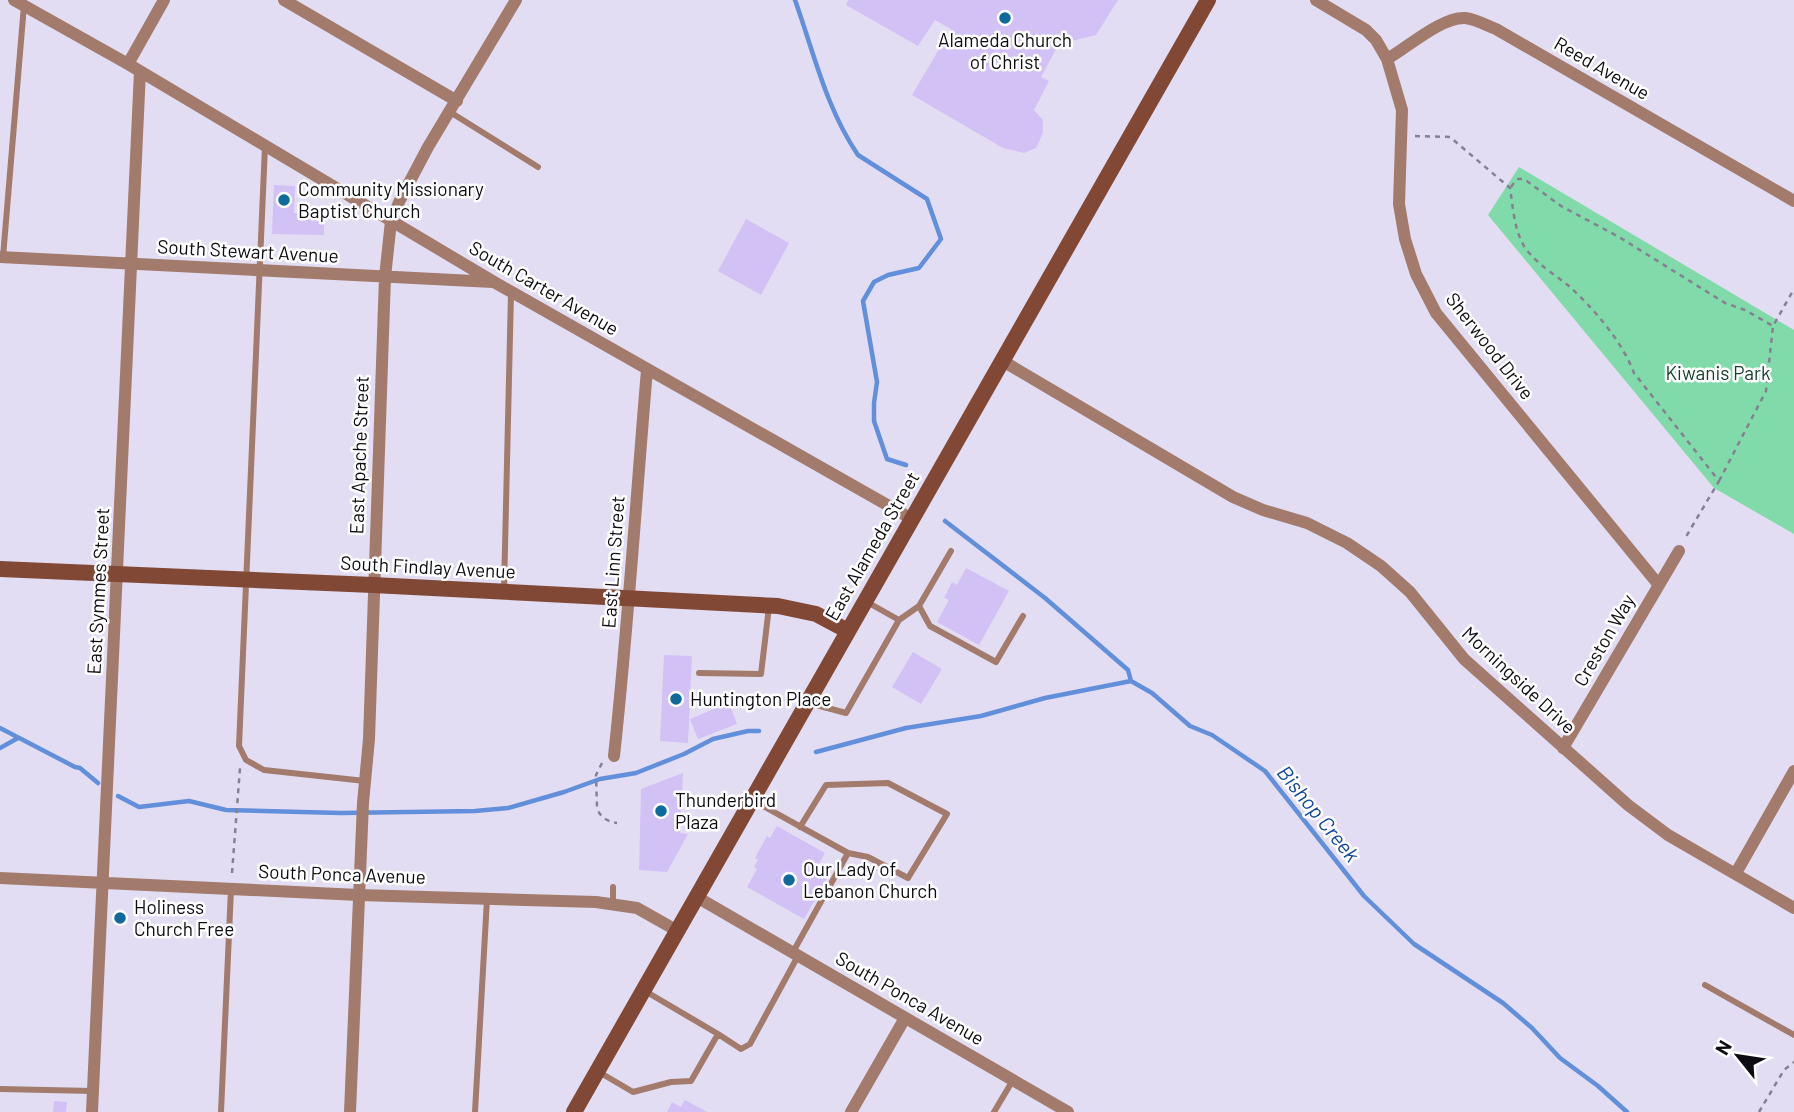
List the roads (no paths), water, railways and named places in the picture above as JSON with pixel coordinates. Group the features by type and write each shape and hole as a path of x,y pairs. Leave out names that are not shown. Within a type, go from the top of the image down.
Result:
{"main road":[{"name":"East Alameda Street","path":"574,1112 1208,0"},
{"name":"South Findlay Avenue","path":"0,569 769,605 816,614 848,631"}],"street":[{"path":"128,64 164,0"},
{"path":"284,0 453,107"},
{"name":"East Apache Street","path":"350,1112 385,277 391,220 405,189 516,0"},
{"name":"Sherwood Drive","path":"1315,0 1366,30 1376,40 1387,59 1401,102 1399,204 1405,239 1416,274 1436,313 1658,584"},
{"name":"South Carter Avenue","path":"19,3 140,71 512,292 912,519"},
{"name":"Reed Avenue","path":"1387,59 1435,28 1454,20 1473,20 1496,29 1794,201"},
{"name":"East Symmes Street","path":"92,1112 140,71"},
{"name":"South Stewart Avenue","path":"1,257 495,282"},
{"name":"Morningside Drive","path":"1001,360 1233,497 1307,523 1367,556 1409,592 1464,659 1628,804 1668,835 1794,908"},
{"name":"East Linn Street","path":"614,757 630,597 647,370"},
{"name":"Creston Way","path":"1563,748 1679,551"},
{"path":"1736,873 1792,774"},
{"name":"South Ponca Avenue","path":"0,877 359,895 613,904 637,908 676,930"},
{"name":"South Ponca Avenue","path":"695,897 1068,1112"},
{"path":"851,1112 905,1018"}],"lane":[{"path":"1,257 19,3"},
{"path":"453,107 538,167"},
{"path":"265,145 238,733 242,754 246,760 264,770 365,781"},
{"path":"504,592 512,292"},
{"path":"807,703 845,713 899,620 919,607 951,551"},
{"path":"865,601 899,620"},
{"path":"699,673 761,674 769,605"},
{"path":"919,607 929,626 996,662 1023,616"},
{"path":"751,800 800,827 848,853 868,857 908,878 947,814 888,783 837,784 826,785 800,827"},
{"path":"642,990 741,1049 750,1044 848,853"},
{"path":"613,904 614,887"},
{"path":"221,1112 231,889"},
{"path":"475,1112 487,899"},
{"path":"1705,985 1794,1035"},
{"path":"597,1071 632,1092 671,1082 691,1081 718,1034"},
{"path":"994,1112 1013,1080"},
{"path":"0,1089 93,1091"}],"waterway":[{"name":"Bishop Creek","path":"795,0 829,99 847,137 858,155 927,199 941,239 919,268 888,275 874,282 863,301 877,382 874,421 887,459 906,465"},
{"name":"Bishop Creek","path":"945,521 1045,598 1128,670 1131,681"},
{"name":"Bishop Creek","path":"1131,681 1152,693 1190,726 1212,735 1265,771 1364,896 1414,944 1503,1003 1532,1028 1560,1058 1627,1112"},
{"path":"816,752 906,728 981,716 1045,698 1131,681"},
{"path":"0,728 80,768 98,783"},
{"path":"118,796 139,807 189,801 226,810 341,813 508,808 600,779 636,773 713,739 759,731"},
{"path":"0,748 18,738"}],"place":[{"name":"Alameda Church of Christ","path":"1005,18"},
{"name":"Community Missionary Baptist Church","path":"284,200"},
{"name":"Huntington Place","path":"676,699"},
{"name":"Thunderbird Plaza","path":"661,811"},
{"name":"Our Lady of Lebanon Church","path":"789,880"},
{"name":"Holiness Church Free","path":"120,918"}],"park label":[{"name":"Kiwanis Park","path":"1718,373"}]}
